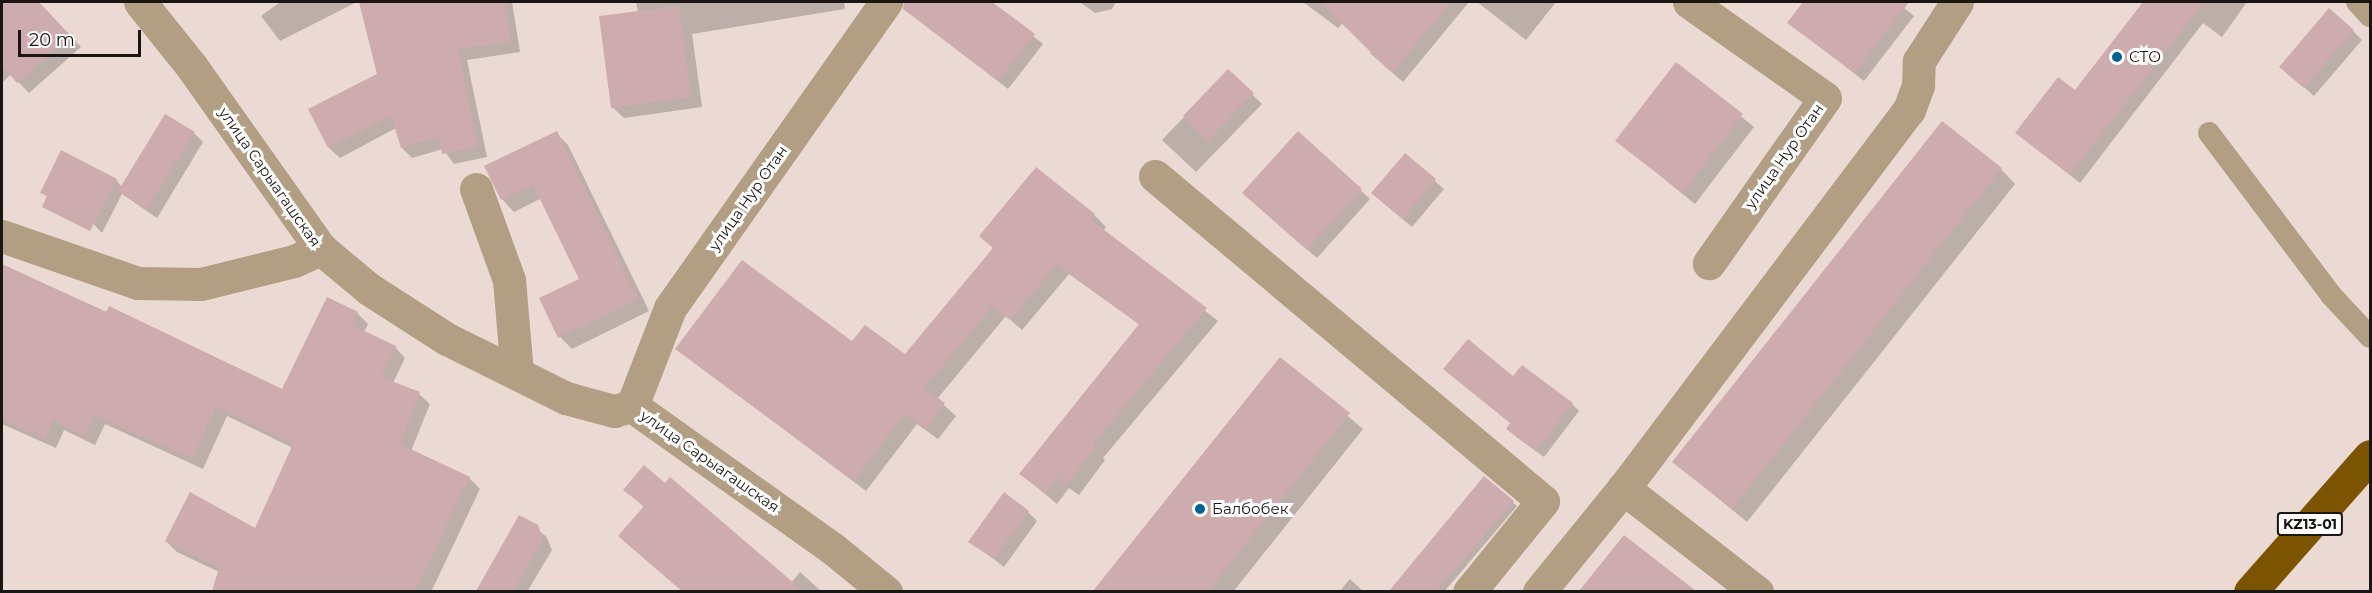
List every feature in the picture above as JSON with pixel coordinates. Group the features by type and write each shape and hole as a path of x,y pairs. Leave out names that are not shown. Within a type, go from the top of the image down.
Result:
{"highway":[{"name":"KZ13-01","path":"2250,591 2370,456"}],"street":[{"name":"улица Сарыагашская","path":"140,2 192,67 321,249 369,289 428,327 566,398 614,411 632,406 832,548 886,591"},
{"name":"улица Нур Отан","path":"632,406 670,308 886,2"},
{"name":"улица Нур Отан","path":"1689,2 1825,98 1709,263"},
{"path":"1539,591 1623,488 1909,110 1918,85 1919,61 1957,2"},
{"path":"1155,176 1544,501 1468,591"},
{"path":"476,189 508,280 517,374"},
{"path":"2,236 138,283 201,284 294,261 321,249"},
{"path":"1623,488 1757,591"}],"lane":[{"path":"2357,2 2370,16"},
{"path":"2209,133 2331,295 2370,337"}],"building":[{"path":"2,2 39,2 71,36 17,83 2,65"},
{"path":"359,2 505,2 511,42 458,49 478,147 442,154 439,137 401,148 391,116 328,148 308,109 377,74"},
{"path":"904,2 992,2 1035,34 998,81 903,9"},
{"path":"1320,2 1451,2 1392,73"},
{"path":"1803,2 1909,2 1855,73 1787,23"},
{"path":"2143,2 2204,2 2070,175 2015,133 2058,77 2075,90"},
{"path":"679,6 691,97 611,108 599,16"},
{"path":"2329,8 2354,30 2304,88 2279,67"},
{"path":"1676,62 1743,114 1683,193 1615,141"},
{"path":"1228,69 1254,93 1207,142 1183,116"},
{"path":"165,114 195,132 147,209 118,191"},
{"path":"1942,121 2002,168 1732,509 1672,462"},
{"path":"557,131 638,299 558,338 539,298 579,279 533,185 501,200 484,166"},
{"path":"1298,131 1362,189 1307,250 1242,193"},
{"path":"61,150 117,179 90,231 42,207 47,196 40,193"},
{"path":"1405,153 1436,179 1403,219 1371,193"},
{"path":"1036,167 1095,214 1091,220 1207,308 1092,445 1095,447 1067,485 1057,477 1045,493 1019,474 1139,324 1057,264 1010,320 993,306 924,388 945,403 926,429 905,413 854,481 675,349 742,260 852,341 865,325 905,354 993,248 979,236"},
{"path":"2,264 106,312 109,306 282,389 327,297 358,312 352,325 396,346 381,377 420,392 400,444 470,477 415,591 212,591 219,568 165,541 190,492 255,528 293,444 217,407 192,459 94,415 84,436 53,420 45,439 2,419"},
{"path":"1468,339 1513,376 1522,365 1573,403 1536,451 1506,429 1510,423 1443,369"},
{"path":"1280,357 1350,413 1208,591 1093,591"},
{"path":"644,465 665,483 670,477 803,591 682,591 618,536 644,506 623,490"},
{"path":"1484,476 1514,501 1436,591 1389,591"},
{"path":"1004,492 1029,511 994,559 968,542"},
{"path":"519,515 538,525 543,540 513,591 476,591"},
{"path":"1624,535 1696,591 1579,591"}],"place":[{"name":"СТО","path":"2117,57"},
{"name":"Балбобек","path":"1200,509"}]}
